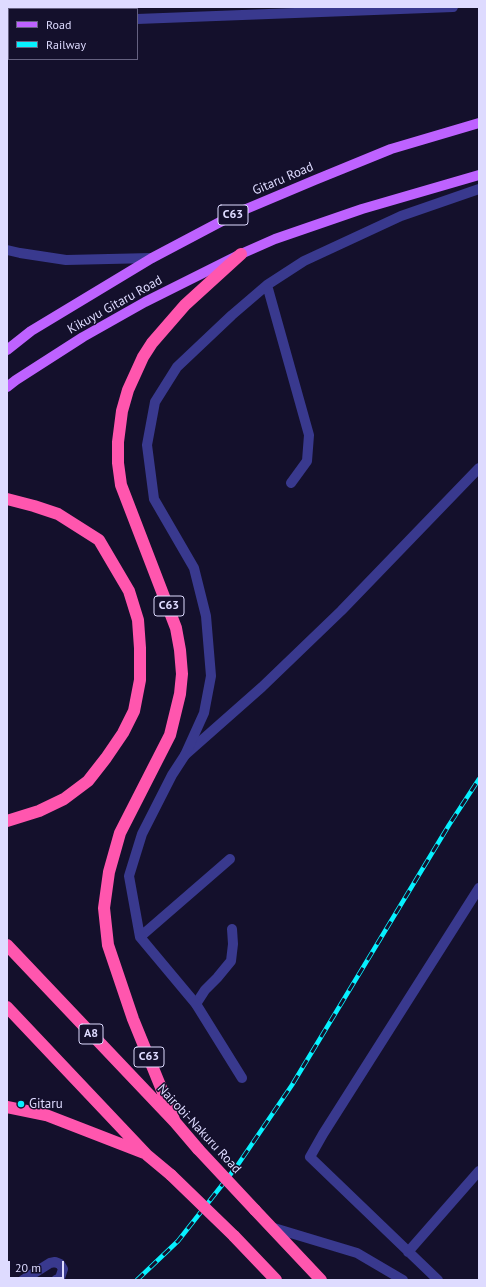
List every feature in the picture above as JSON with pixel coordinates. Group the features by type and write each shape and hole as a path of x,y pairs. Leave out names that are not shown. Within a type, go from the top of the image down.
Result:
{"highway":[{"name":"C63","path":"175,1122 133,1019 108,945 104,908 109,872 120,833 170,735 180,694 182,674 176,628 121,485 118,463 118,442 122,411 128,390 143,357 152,343 185,305 241,254"},
{"path":"7,499 58,514 99,540 129,590 138,620 140,680 134,711 123,733 88,781 64,799 39,811 7,821"},
{"name":"Nairobi-Nakuru Road","path":"7,945 175,1122 198,1149 255,1210 274,1228 321,1280"},
{"path":"7,1007 147,1155 171,1174 276,1280"},
{"path":"7,1107 46,1115 147,1155"}],"main road":[{"name":"Gitaru Road","path":"7,350 31,331 152,258 239,212 391,150 479,123"},
{"name":"C63","path":"241,254 275,239 362,209 479,175"},
{"name":"Kikuyu Gitaru Road","path":"7,387 83,337 145,302 241,254"}],"street":[{"path":"138,19 453,7"},
{"path":"242,1078 196,1004 140,937 129,876 142,834 172,775 185,754 204,713 211,676 206,616 194,568 154,498 147,445 155,402 177,367 232,315 267,285 304,261 401,216 479,189"},
{"path":"7,250 66,260 152,258"},
{"path":"267,285 309,436 307,461 291,483"},
{"path":"185,754 262,687 340,611 479,468"},
{"path":"140,937 230,859"},
{"path":"438,1280 310,1157 322,1134 479,888"},
{"path":"196,1004 205,990 218,978 231,961 233,944 232,929"},
{"path":"408,1252 479,1171"},
{"path":"274,1228 357,1253 403,1280"},
{"path":"23,1280 50,1263 55,1262 60,1264 63,1269 60,1278 56,1280"}],"railway":[{"path":"137,1280 178,1241 237,1166 292,1085 449,825 479,779"}],"place":[{"name":"Gitaru","path":"21,1104"}]}
